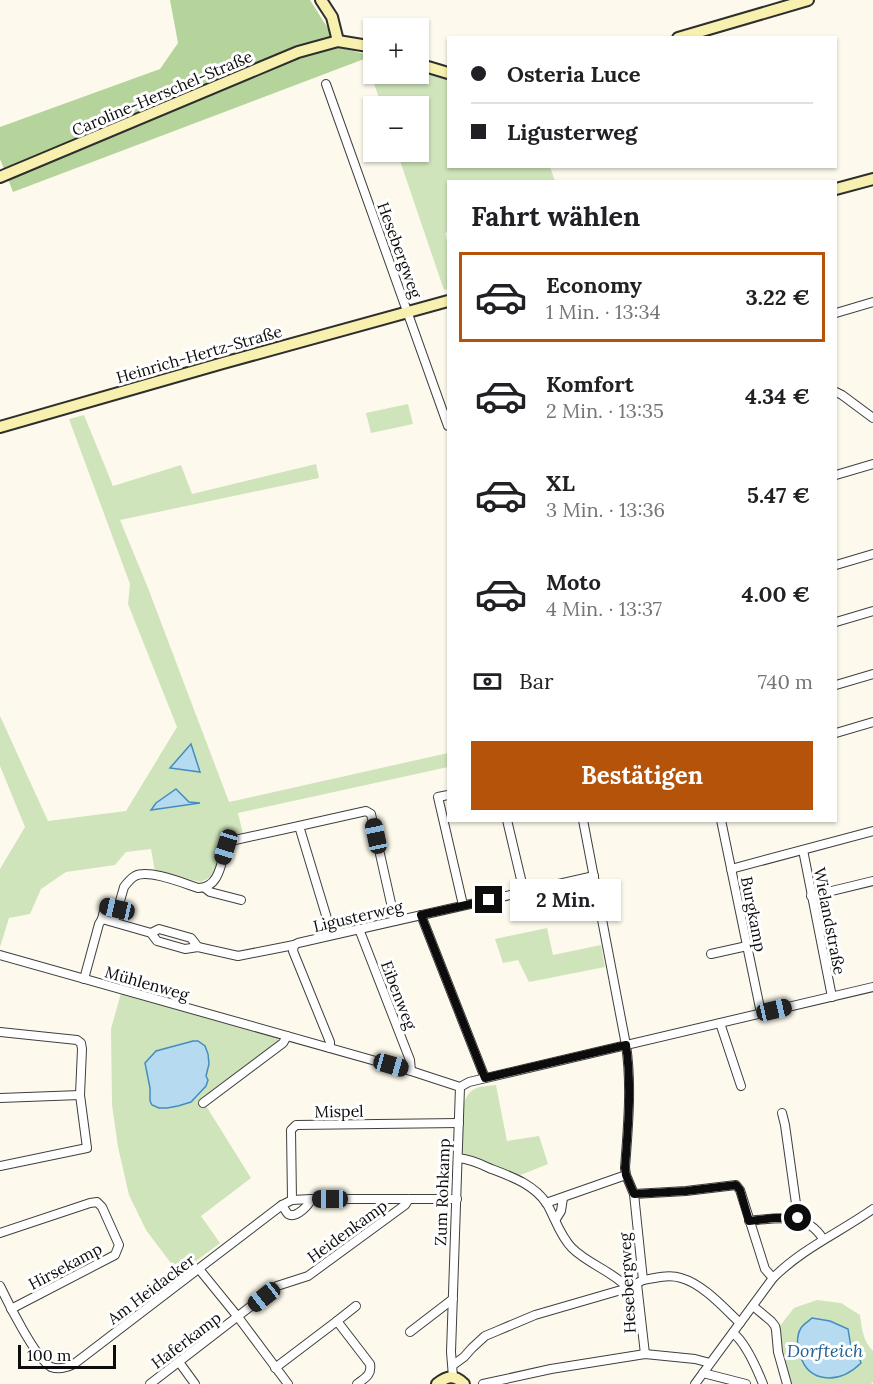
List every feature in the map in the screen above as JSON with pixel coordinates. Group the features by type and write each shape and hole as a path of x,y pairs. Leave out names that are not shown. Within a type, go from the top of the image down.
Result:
{"street":[{"path":"321,0 332,17 338,41 363,45"},
{"path":"685,36 808,0"},
{"name":"Caroline-Herschel-Straße","path":"0,177 298,52 338,41"},
{"path":"429,67 447,72"},
{"name":"Hesebergweg","path":"326,84 447,423"},
{"path":"837,189 873,179"},
{"name":"Heinrich-Hertz-Straße","path":"0,427 447,301"},
{"path":"837,313 873,302"},
{"path":"837,392 873,418"},
{"path":"837,475 873,464"},
{"path":"837,565 873,554"},
{"path":"837,622 873,612"},
{"path":"837,685 873,674"},
{"path":"837,733 873,722"},
{"path":"447,795 438,797 463,906"},
{"path":"114,922 124,887 136,875 152,875 205,888 217,878 226,847 235,840 366,811 372,814 395,921"},
{"path":"507,822 524,892"},
{"name":"Hesebergweg","path":"583,822 628,1061 625,1168 634,1194 645,1354"},
{"name":"Burgkamp","path":"721,822 761,1013"},
{"path":"299,826 332,935"},
{"path":"731,869 873,831"},
{"name":"Wielandstraße","path":"803,850 832,997"},
{"name":"Ligusterweg","path":"102,919 151,933 157,941 185,949 198,947 238,956 594,876"},
{"path":"811,896 873,881"},
{"path":"205,888 210,892 242,900"},
{"path":"84,979 105,906 117,909"},
{"path":"421,915 485,1078"},
{"name":"Ligusterweg","path":"151,933 159,929 191,938 198,947"},
{"name":"Eibenweg","path":"359,929 410,1060 411,1071"},
{"path":"294,945 293,951 330,1042 330,1048"},
{"path":"711,954 747,946"},
{"name":"Mühlenweg","path":"0,955 460,1086"},
{"path":"460,1086 485,1078 873,987"},
{"path":"720,1023 741,1086"},
{"path":"0,1032 81,1042 80,1095 87,1148 0,1166"},
{"path":"204,1103 282,1043 287,1036"},
{"name":"Zum Rohkamp","path":"453,1377 451,1352 460,1086"},
{"path":"0,1098 80,1095"},
{"path":"782,1113 798,1218"},
{"name":"Mispel","path":"292,1200 291,1130 296,1125 459,1123"},
{"path":"458,1158 468,1159 522,1182 542,1196 562,1235 571,1247 622,1281 628,1288"},
{"path":"546,1203 626,1175"},
{"path":"634,1194 736,1185 740,1190 765,1269 773,1278"},
{"path":"282,1205 288,1214 296,1215 309,1205 311,1198"},
{"name":"Am Heidacker","path":"0,1286 11,1309 42,1359 53,1368 66,1368 282,1205 292,1200 311,1198 457,1199"},
{"path":"555,1219 561,1211 563,1198"},
{"name":"Heidenkamp","path":"238,1317 277,1286 308,1276 405,1205 409,1199"},
{"name":"Hirsekamp","path":"0,1233 97,1202 102,1207 119,1245 115,1255 11,1309"},
{"path":"695,1384 773,1278 794,1259 873,1209"},
{"path":"749,1221 798,1218 815,1229 823,1239"},
{"path":"199,1269 288,1384"},
{"path":"453,1365 464,1358 486,1336 535,1315 628,1288 640,1282 670,1276 681,1278 705,1291 740,1323"},
{"path":"410,1332 453,1299"},
{"path":"275,1368 356,1306"},
{"path":"753,1306 775,1326 778,1352 787,1384"},
{"name":"Haferkamp","path":"150,1384 238,1317"},
{"path":"337,1321 370,1364 370,1374 357,1384"},
{"path":"733,1333 750,1356 763,1384"},
{"path":"483,1384 551,1369 645,1354 695,1359 710,1363"},
{"path":"178,1362 195,1384"},
{"path":"703,1373 746,1384"},
{"path":"436,1384 453,1377 458,1378 464,1384"}],"green space":[{"path":"170,0 310,0 339,46 363,54 363,59 13,192 0,159 0,127 160,69 178,43"},
{"path":"429,74 447,79 447,168 550,168 555,180 447,180 447,232 445,233 447,289 444,290 400,162 429,162 429,96 378,96 374,84 429,84"},
{"path":"408,404 413,424 371,433 366,413"},
{"path":"84,415 113,486 181,465 192,494 316,464 319,478 120,520 229,802 447,753 447,767 238,813 243,834 227,838 214,875 201,882 155,872 151,849 126,852 115,865 66,872 41,889 30,914 9,918 0,947 0,869 25,827 0,766 0,716 48,821 126,811 177,727 128,604 130,584 69,419"},
{"path":"547,928 553,955 601,945 605,967 529,982 518,960 503,963 495,939"},
{"path":"121,993 278,1038 275,1046 203,1101 251,1178 201,1216 220,1243 179,1274 146,1230 129,1195 118,1147 112,1105 111,1029"},
{"path":"496,1085 507,1141 539,1136 548,1164 518,1176 462,1153 461,1126 466,1099 470,1092 477,1088"},
{"path":"817,1300 841,1303 860,1315 865,1339 873,1351 873,1382 871,1384 791,1384 779,1327 794,1308"}],"water":[{"path":"191,744 200,772 170,768"},
{"path":"176,789 189,802 200,803 151,810 156,803"},
{"path":"198,1041 205,1046 208,1054 206,1086 191,1102 167,1108 152,1105 145,1063 156,1051"},
{"name":"Dorfteich","path":"812,1318 830,1321 848,1329 852,1353 859,1357 861,1363 844,1375 835,1377 826,1378 810,1371 804,1365 798,1349 798,1334"}],"route":[{"path":"489,900 421,915 485,1078 626,1045 629,1083 625,1168 634,1194 736,1185 740,1190 749,1221 798,1218"}]}
